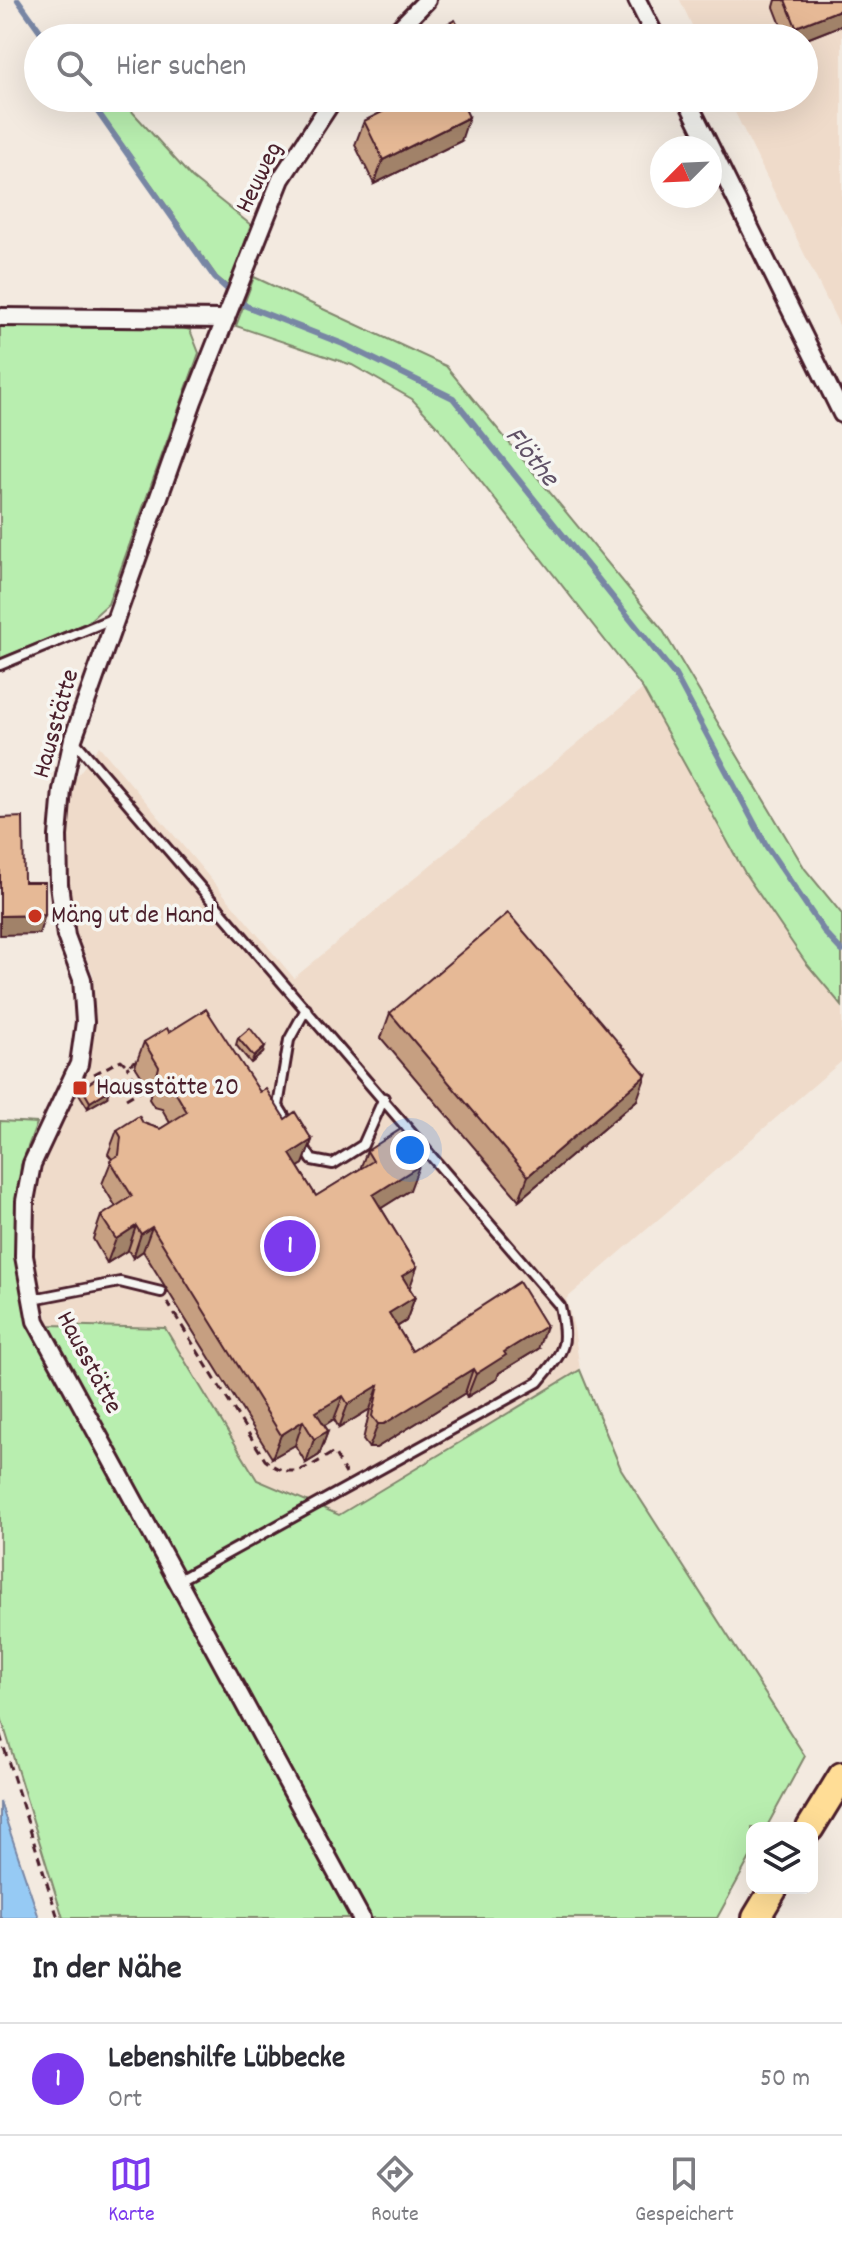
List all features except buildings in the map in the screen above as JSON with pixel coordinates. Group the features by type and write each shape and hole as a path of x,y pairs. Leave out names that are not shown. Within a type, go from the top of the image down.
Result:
{"main road":[{"path":"814,1822 842,1776"},
{"path":"756,1918 770,1894"}],"street":[{"path":"404,24 427,0"},
{"path":"637,0 649,24"},
{"name":"Heuweg","path":"239,284 281,179 325,112"},
{"path":"693,112 842,414"},
{"name":"Hausstätte","path":"239,284 114,617 73,739 62,790 58,836 59,884 66,936 82,979 85,1022 79,1064 32,1164 25,1201 24,1256 36,1321 361,1918"},
{"path":"0,317 226,319"}],"lane":[{"path":"0,665 114,617"},
{"path":"73,739 560,1306 567,1336 560,1355 538,1382 179,1580"},
{"path":"306,1009 289,1040 278,1106 312,1160 333,1164 363,1145 384,1098"},
{"path":"32,1299 120,1282 161,1292"}],"path":[{"path":"127,1066 150,1053"},
{"path":"70,1087 121,1060 141,1090 126,1099"},
{"path":"161,1292 265,1460 274,1467 297,1472 334,1452 352,1485"},
{"path":"0,1735 58,1918"}],"shaded area":[{"path":"680,0 842,0 842,331 735,112 818,112 818,24 691,24"},
{"path":"643,689 746,875 806,963 842,1006 842,1061 566,1299 580,1370 339,1515 257,1480 165,1329 49,1325 36,1272 34,1220 39,1172 89,1065 95,1028 93,974 71,921 67,790 99,746 294,978"}],"green space":[{"path":"100,112 133,112 192,178 251,225 229,287 217,277"},
{"path":"254,277 446,366 662,629 805,869 842,914 842,1006 806,963 746,875 643,689 439,428 412,399 352,365 236,326"},
{"path":"0,324 170,324 190,330 199,353 108,604 88,622 0,659"},
{"path":"0,1121 37,1123 21,1165 16,1236 18,1273 28,1322 165,1328 257,1480 339,1515 580,1370 621,1469 805,1756 769,1822 746,1822 746,1865 717,1918 63,1918 0,1714"}],"water":[{"path":"0,1802 39,1918 0,1918"}],"waterway":[{"name":"Flöthe","path":"18,0 35,24"},
{"name":"Flöthe","path":"98,112 215,278 246,306 343,344 453,398 675,675 767,847 826,934 842,951"}],"place":[{"name":"Mäng ut de Hand","path":"35,916"},
{"name":"Hausstätte 20","path":"80,1088"},
{"name":"Lebenshilfe Lübbecke","path":"290,1246"}]}
